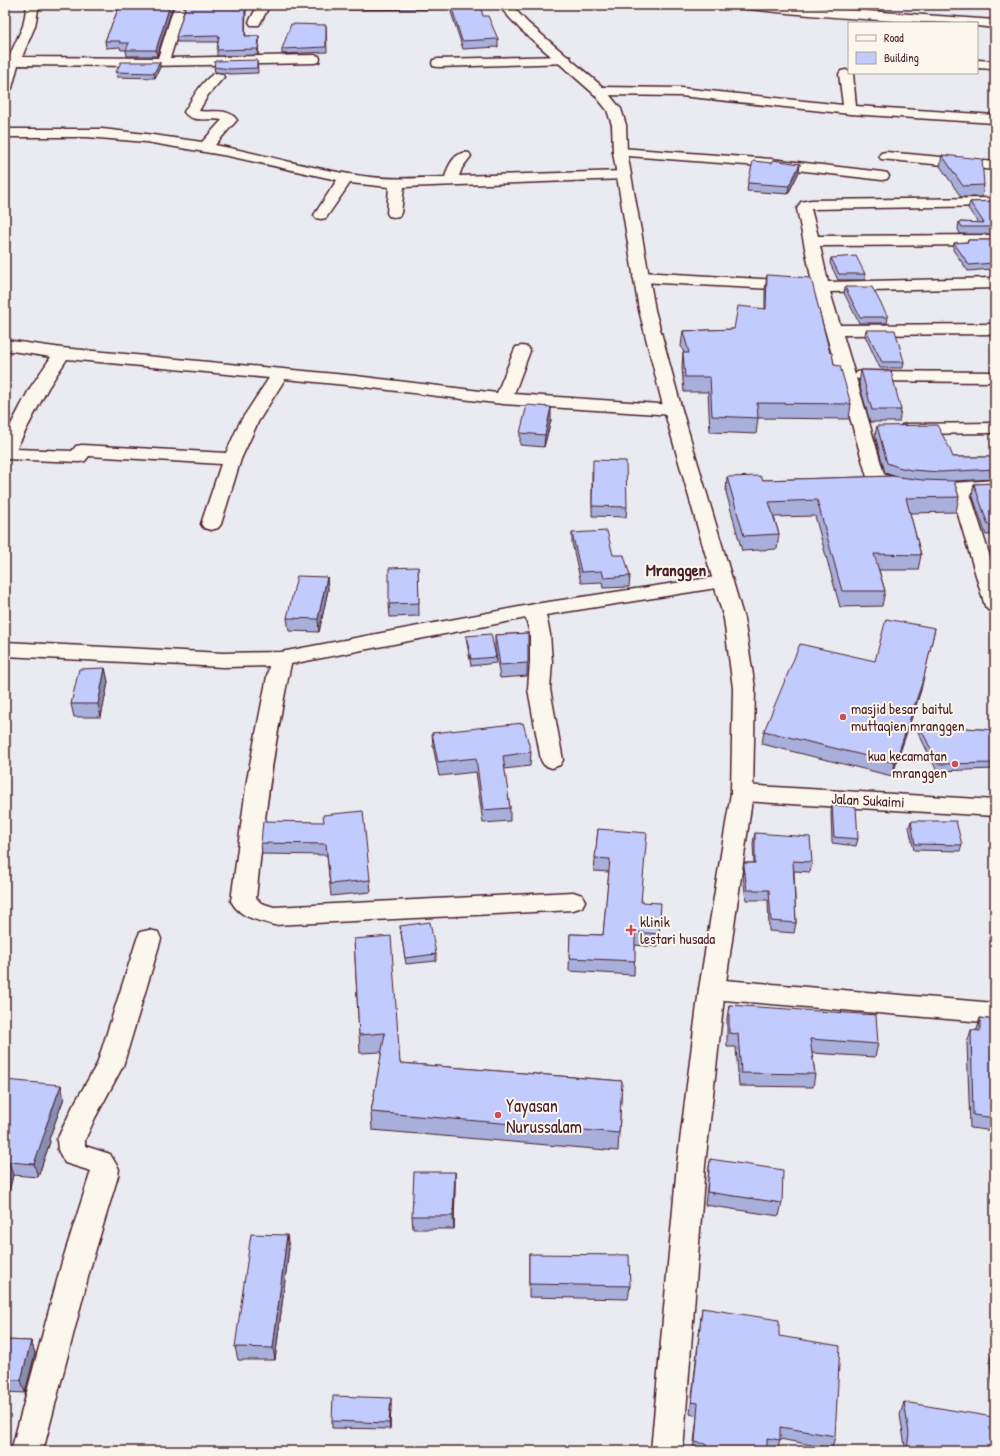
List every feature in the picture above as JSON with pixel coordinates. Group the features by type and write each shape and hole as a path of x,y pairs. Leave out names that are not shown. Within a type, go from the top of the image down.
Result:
{"street":[{"path":"5,88 10,61 29,26 33,5"},
{"path":"255,22 264,5"},
{"path":"504,5 524,26 565,60 599,92 614,109 619,125 620,152 647,310 722,582 734,619 744,688 742,793 712,989 691,1165 667,1451"},
{"path":"748,5 840,9 897,20 946,22"},
{"path":"895,5 897,20"},
{"path":"163,61 179,10"},
{"path":"978,23 995,24"},
{"path":"10,61 314,59"},
{"path":"438,63 565,60"},
{"path":"978,64 995,65 993,73 995,80"},
{"path":"846,74 850,110"},
{"path":"205,147 230,120 225,116 198,115 191,112 203,93 217,78"},
{"path":"599,92 681,92 850,110 995,120"},
{"path":"5,133 87,133 121,135 205,147 345,179 369,182 624,175"},
{"path":"620,152 771,163 882,176"},
{"path":"451,180 455,167 464,156"},
{"path":"886,156 995,166"},
{"path":"321,215 345,179"},
{"path":"394,213 397,182"},
{"path":"995,202 806,205 804,209 820,287 834,330 846,376 877,429 876,477 883,482 909,487 995,486"},
{"path":"811,241 995,240"},
{"path":"641,277 820,287 995,283"},
{"path":"834,330 995,329"},
{"path":"5,345 62,353 356,381 503,399 674,410"},
{"path":"503,399 522,351"},
{"path":"62,353 38,388 30,409 5,453 79,457 82,450 232,459"},
{"path":"211,524 232,459 249,422 280,374"},
{"path":"846,376 995,377"},
{"path":"877,429 995,428"},
{"path":"959,487 995,606"},
{"path":"5,649 223,660 281,659 535,610 722,582"},
{"path":"535,610 540,634 541,662 539,689 552,760"},
{"path":"281,659 272,697 261,761 242,902 253,910 274,916 573,901"},
{"name":"Jalan Sukaimi","path":"742,793 995,808"},
{"path":"27,1451 77,1262 105,1169 100,1162 75,1155 72,1150 71,1140 83,1114 110,1066 149,939"},
{"path":"712,989 995,1013"}],"building":[{"path":"120,5 170,5 156,50 126,50 129,43 120,43 120,41 105,41"},
{"path":"186,5 245,5 245,36 259,36 258,49 217,50 219,36 176,37"},
{"path":"451,5 480,5 483,16 488,16 498,39 462,41"},
{"path":"291,24 326,25 326,47 282,49"},
{"path":"257,60 257,68 230,69 214,67 215,61"},
{"path":"121,62 160,62 154,73 116,72"},
{"path":"942,155 982,159 984,185 963,186"},
{"path":"773,160 800,164 789,186 748,183 753,161 772,163"},
{"path":"995,201 995,227 962,227 959,222 984,223 970,202"},
{"path":"968,240 995,240 995,266 993,263 969,265 954,243 968,242"},
{"path":"856,256 865,274 839,274 831,258"},
{"path":"767,275 811,278 830,353 832,353 834,365 840,366 851,404 757,403 758,418 712,416 710,377 685,377 683,353 689,353 683,331 734,329 738,306 766,309"},
{"path":"845,287 872,287 888,317 860,317"},
{"path":"866,330 895,330 904,362 882,362"},
{"path":"861,370 891,371 901,410 872,410"},
{"path":"527,405 551,407 545,435 520,433"},
{"path":"937,425 953,457 995,457 995,469 940,472 911,470 887,463 877,426"},
{"path":"593,460 626,461 627,507 592,506"},
{"path":"760,476 763,480 892,476 922,480 954,481 959,497 906,498 921,555 874,554 885,591 842,591 817,500 769,502 779,534 744,536 727,477"},
{"path":"995,483 995,525 988,525 974,484"},
{"path":"607,531 613,555 624,555 630,576 604,578 602,571 581,572 572,533"},
{"path":"418,567 419,603 389,604 389,568"},
{"path":"297,576 327,577 318,619 287,618"},
{"name":"masjid besar baitul muttaqien mranggen","path":"886,619 935,628 924,677 895,763 764,731 800,644 875,661"},
{"path":"528,633 528,663 500,665 495,635"},
{"path":"491,634 496,657 471,659 466,636"},
{"path":"105,668 98,704 71,704 79,669"},
{"path":"523,723 531,752 503,756 510,808 483,810 476,758 438,762 432,733"},
{"name":"kua kecamatan mranggen","path":"919,725 995,730 995,763 938,764"},
{"path":"832,805 856,807 858,839 834,837"},
{"path":"363,811 370,880 330,884 326,844 261,843 263,821 324,822 323,815"},
{"path":"911,821 956,821 962,845 915,844"},
{"path":"598,829 647,833 641,902 661,903 659,934 635,932 635,961 569,958 570,934 603,935 610,859 595,858"},
{"path":"755,833 810,837 812,862 793,861 796,923 771,921 769,890 747,890 744,863 755,863"},
{"path":"430,922 436,954 405,958 400,926"},
{"path":"391,936 400,1063 622,1081 619,1133 371,1112 385,1033 359,1035 354,939"},
{"path":"729,1005 876,1015 878,1044 810,1039 815,1074 741,1073 738,1034 729,1033"},
{"path":"980,1018 995,1020 995,1118 973,1115 971,1030 980,1031"},
{"path":"5,1080 61,1085 34,1164 9,1162 5,1178"},
{"path":"710,1159 783,1170 782,1203 707,1192"},
{"path":"414,1172 455,1172 453,1216 412,1216"},
{"path":"251,1234 287,1235 273,1348 235,1347"},
{"path":"529,1254 629,1255 630,1286 529,1284"},
{"path":"702,1308 779,1320 779,1336 840,1346 835,1436 780,1427 780,1440 767,1438 767,1451 706,1451 706,1444 695,1442 698,1403 692,1402"},
{"path":"5,1340 31,1341 21,1380 5,1380"},
{"path":"333,1396 391,1398 389,1423 332,1421"},
{"path":"904,1402 993,1417 994,1451 907,1451 909,1433"}],"place":[{"name":"masjid besar baitul muttaqien mranggen","path":"843,717"},
{"name":"kua kecamatan mranggen","path":"955,764"},
{"name":"klinik lestari husada","path":"631,930"},
{"name":"Yayasan Nurussalam","path":"498,1115"}],"district":[{"name":"Mranggen","path":"676,569"}]}
